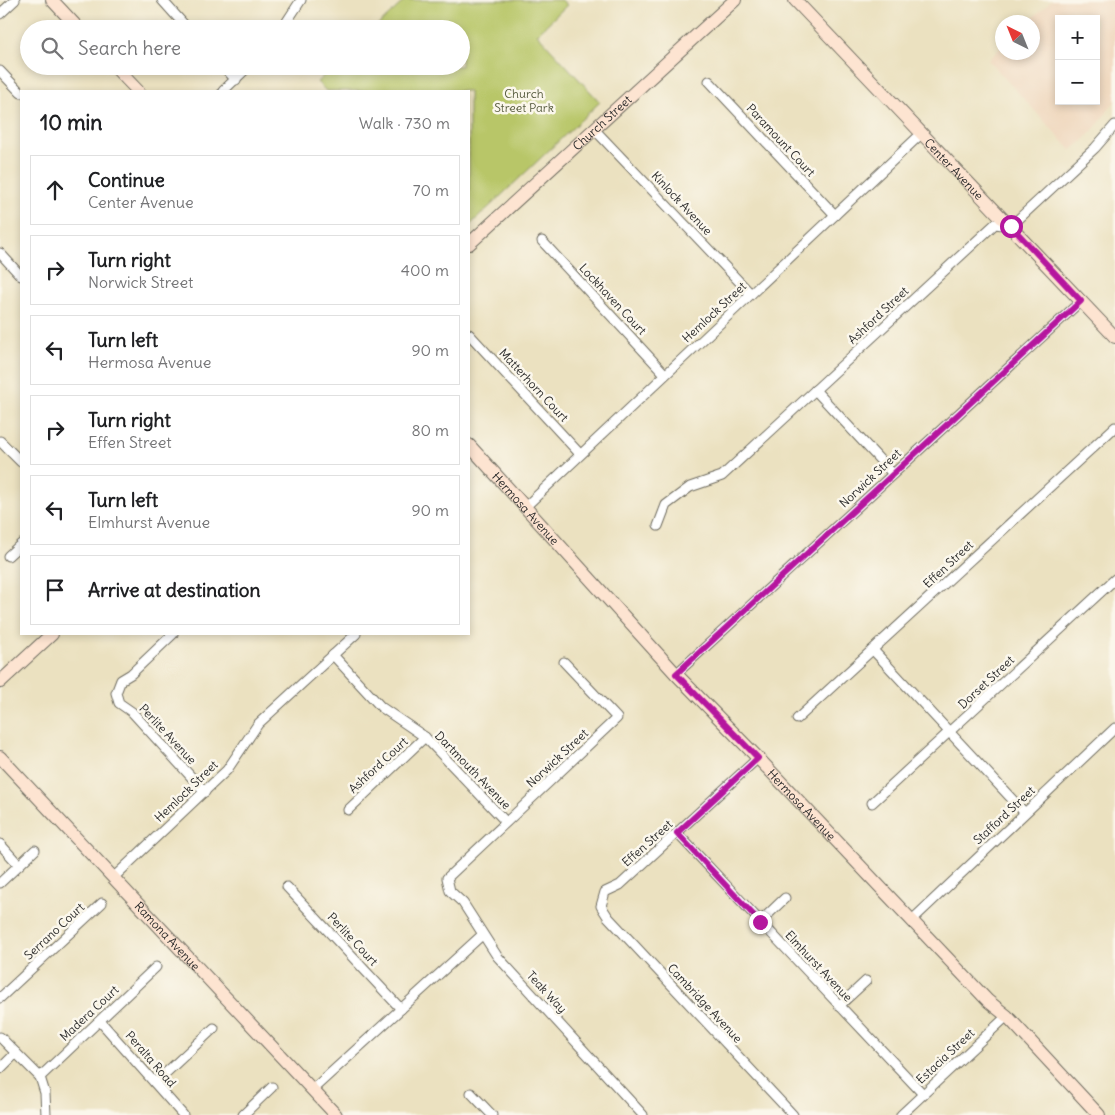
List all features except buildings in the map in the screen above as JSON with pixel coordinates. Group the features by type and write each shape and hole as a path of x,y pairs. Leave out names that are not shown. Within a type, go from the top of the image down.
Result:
{"street":[{"path":"0,14 15,0"},
{"path":"52,0 71,20"},
{"path":"162,0 180,20"},
{"path":"288,20 301,0"},
{"name":"Church Street","path":"470,243 735,0"},
{"name":"Center Avenue","path":"795,0 1115,337"},
{"path":"0,70 20,92"},
{"path":"123,75 137,90"},
{"path":"231,75 236,80"},
{"path":"224,90 241,75"},
{"name":"Paramount Court","path":"709,82 835,215"},
{"path":"1011,226 1095,148 1115,125"},
{"name":"Kinlock Avenue","path":"594,129 751,294"},
{"name":"Hemlock Street","path":"524,508 921,134"},
{"name":"Ashford Street","path":"658,526 666,506 690,487 722,476 995,224 1011,226"},
{"name":"Lockhaven Court","path":"542,241 665,374"},
{"path":"0,253 20,275"},
{"name":"Norwick Street","path":"676,674 1081,301"},
{"name":"Matterhorn Court","path":"470,335 580,454"},
{"path":"815,390 893,474"},
{"name":"Effen Street","path":"797,720 1115,427"},
{"path":"0,441 20,461"},
{"name":"Hermosa Avenue","path":"470,446 676,674 988,1001 1007,1016 1099,1115"},
{"path":"8,556 20,545"},
{"name":"Dorset Street","path":"872,803 1115,579"},
{"path":"0,682 51,635"},
{"name":"Perlite Avenue","path":"172,635 131,674 121,680 116,693 120,704 132,712 205,792"},
{"name":"Hemlock Street","path":"114,878 227,770 258,724 355,635"},
{"path":"873,650 1024,812"},
{"name":"Dartmouth Avenue","path":"333,655 381,706 426,737 506,822"},
{"name":"Norwick Street","path":"447,878 617,718 564,662"},
{"name":"Stafford Street","path":"912,920 1024,812 1115,728"},
{"name":"Ashford Court","path":"348,810 426,737"},
{"name":"Ramona Avenue","path":"0,757 336,1115"},
{"name":"Effen Street","path":"601,906 605,892 620,885 758,758"},
{"name":"Elmhurst Avenue","path":"677,833 923,1094"},
{"path":"0,844 20,865"},
{"path":"0,883 35,850"},
{"name":"Teak Way","path":"447,878 450,891 463,903 497,956 643,1115"},
{"name":"Perlite Court","path":"287,886 401,1009"},
{"path":"760,922 785,898"},
{"name":"Serrano Court","path":"0,998 102,903"},
{"name":"Cambridge Avenue","path":"601,906 608,917 793,1115"},
{"path":"312,1090 482,935"},
{"name":"Madera Court","path":"40,1076 156,967"},
{"path":"839,1006 866,981"},
{"name":"Estacia Street","path":"900,1115 1007,1016"},
{"name":"Peralta Road","path":"100,1021 183,1115"},
{"path":"155,1083 214,1028"},
{"path":"0,1037 40,1076 46,1115"},
{"path":"0,1068 16,1053"},
{"path":"243,1115 272,1087"},
{"path":"471,1092 492,1115"}],"shaded area":[{"path":"1052,0 1115,0 1115,101 1084,140 1071,150 988,60 995,53 995,60 1040,60 1040,15 1036,15"}],"green space":[{"name":"Church Street Park","path":"405,0 562,0 567,5 537,34 600,102 470,225 470,90 325,90 317,82 324,75 470,75 470,20 384,20"}],"route":[{"path":"760,922 677,833 758,758 676,674 1081,301 1011,226"}]}
